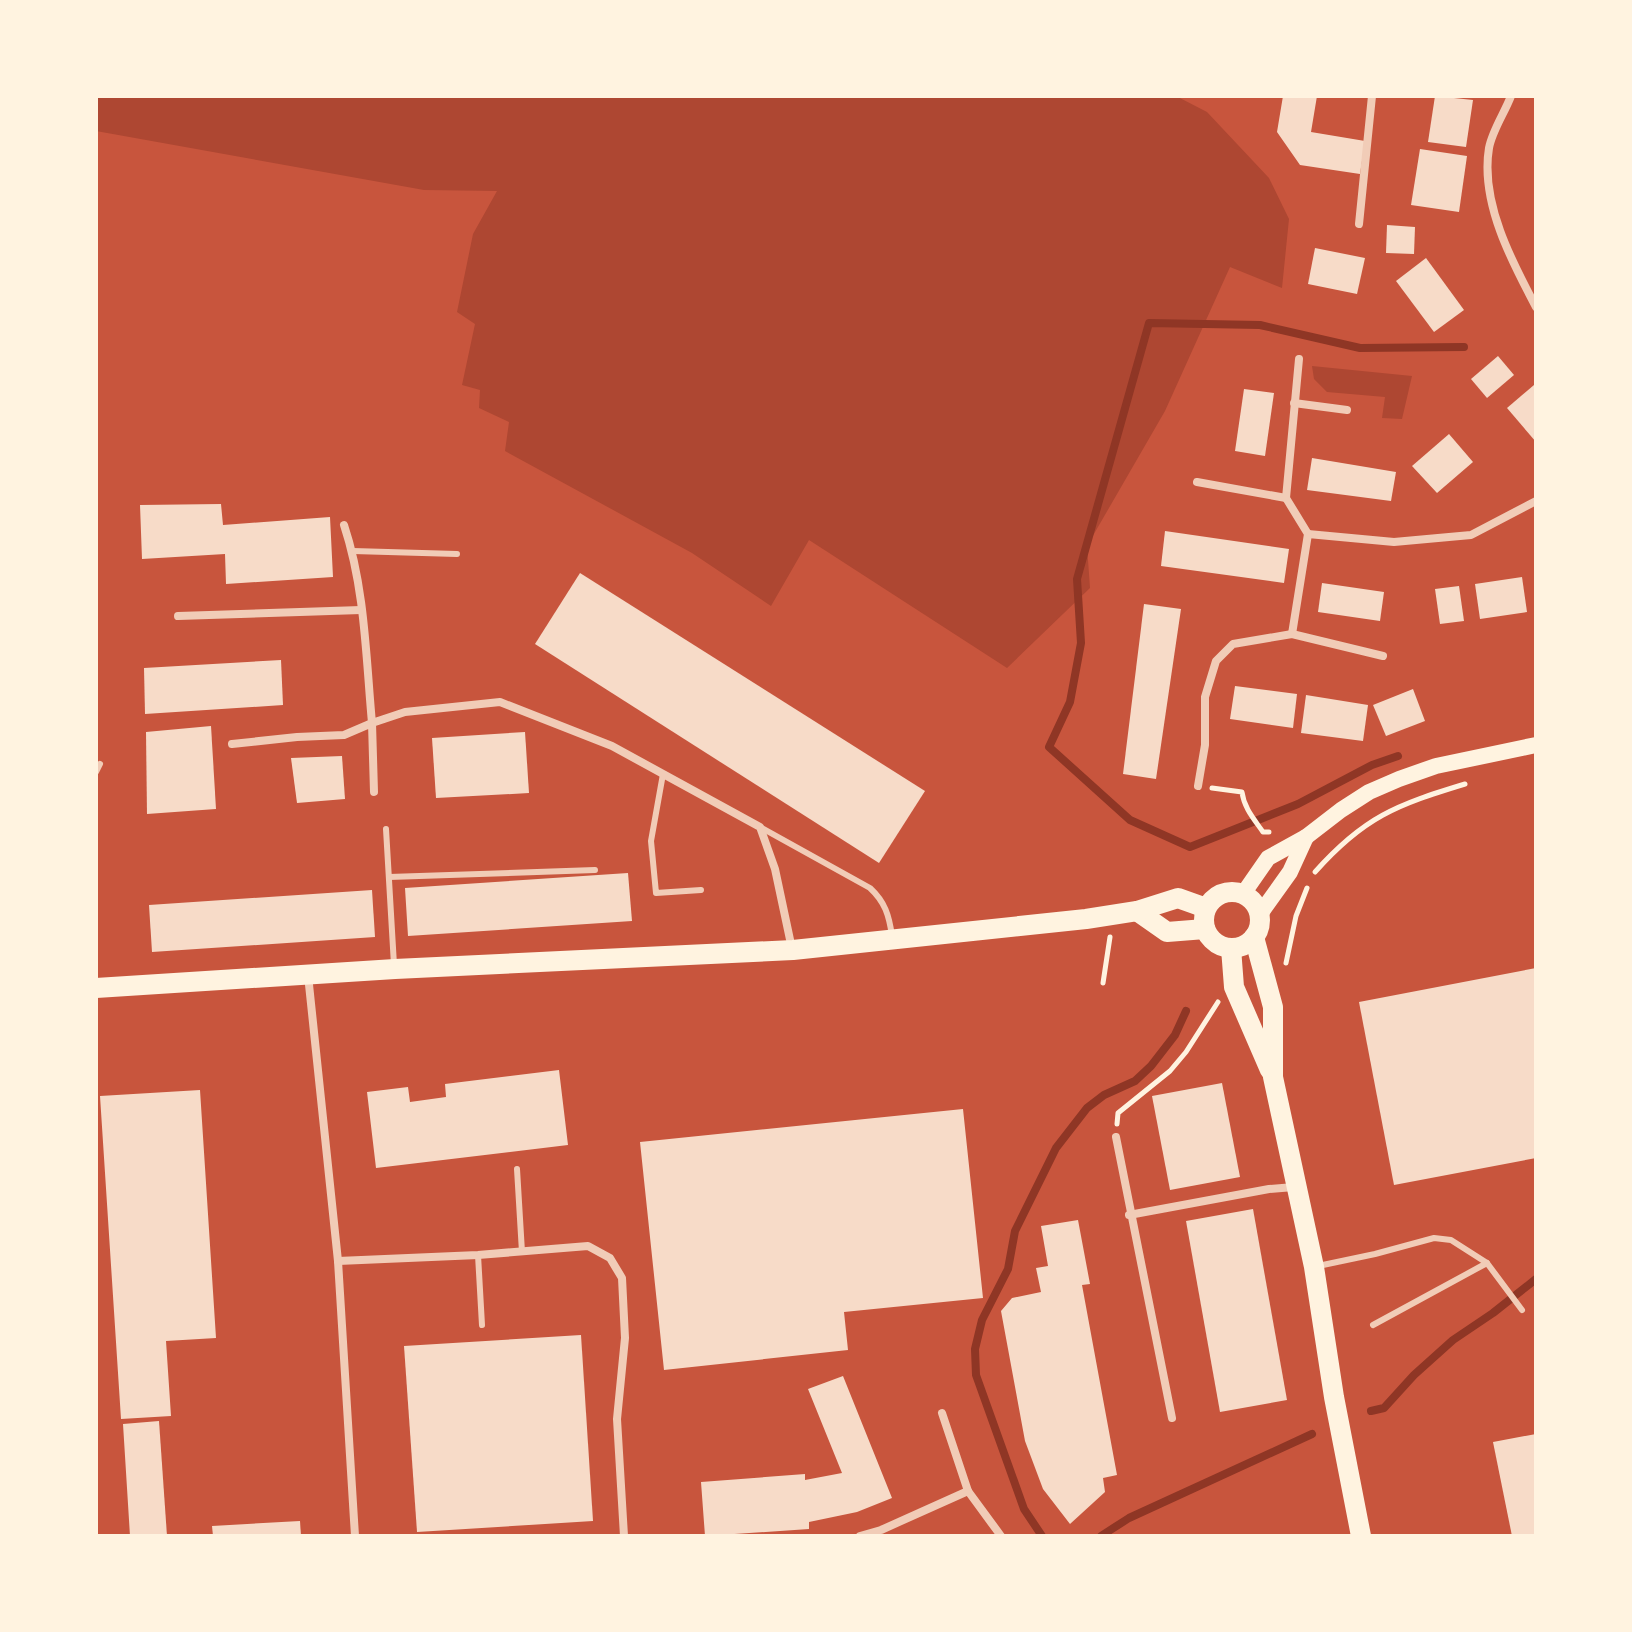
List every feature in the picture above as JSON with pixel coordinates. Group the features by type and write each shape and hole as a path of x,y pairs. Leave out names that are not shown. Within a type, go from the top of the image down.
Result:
{"main road":[{"path":"1243,894 1268,858 1306,837 1341,810 1399,779 1436,766 1536,745"},
{"path":"1260,914 1290,872 1306,837"},
{"path":"1226,892 1243,894 1257,906 1260,914 1254,937 1240,947 1231,948 1215,943 1205,929 1206,908 1218,895 1226,892"},
{"path":"96,988 395,969 793,950 1113,915 1178,898 1206,908"},
{"path":"1137,911 1167,932 1205,929"},
{"path":"1254,937 1273,1007 1273,1077 1314,1267 1334,1397 1361,1536"},
{"path":"1231,948 1234,987 1273,1077"}],"street":[{"path":"1359,224 1372,96"},
{"path":"1511,96 1489,147 1489,182 1507,253 1536,307"},
{"path":"1292,634 1308,534 1286,498 1299,359"},
{"path":"1294,403 1347,410"},
{"path":"1197,482 1286,498"},
{"path":"1308,534 1394,542 1471,535 1536,501"},
{"path":"344,525 353,551 361,610 372,723 374,792"},
{"path":"178,616 361,610"},
{"path":"1198,786 1205,745 1205,697 1216,661 1233,644 1292,634 1383,656"},
{"path":"232,744 344,735 405,712 500,702 612,746 760,827 775,869 793,950"},
{"path":"308,974 338,1261 355,1536"},
{"path":"1116,1137 1129,1215 1172,1418"},
{"path":"1129,1215 1295,1187"},
{"path":"338,1261 588,1246 610,1258 622,1278 625,1338 617,1419 624,1536"},
{"path":"942,1413 968,1491 1001,1536"},
{"path":"860,1536 881,1530 968,1491"}],"lane":[{"path":"353,551 457,554"},
{"path":"96,772 100,764"},
{"path":"663,774 651,841 656,893 701,890"},
{"path":"760,827 870,888 882,899 893,939"},
{"path":"386,829 395,969"},
{"path":"389,877 595,870"},
{"path":"517,1169 522,1252"},
{"path":"1314,1267 1434,1238 1451,1240 1487,1263 1522,1310"},
{"path":"478,1255 482,1325"},
{"path":"1373,1325 1487,1263"}],"path":[{"path":"1289,952 1296,916 1310,877 1339,845 1373,819 1417,799 1475,781"},
{"path":"1198,786 1242,792 1244,803 1263,832"},
{"path":"1103,983 1113,915"},
{"path":"1116,1137 1118,1113 1170,1071 1221,998"}],"shaded area":[{"path":"96,96 1176,96 1207,112 1269,178 1289,219 1282,288 1230,267 1165,411 1087,546 1090,588 1007,668 809,540 771,606 692,553 505,451 509,422 479,408 480,390 462,385 475,324 457,312 473,234 497,191 424,190 96,131"},
{"path":"1312,366 1412,376 1402,419 1382,418 1385,397 1327,392 1314,379"}],"building":[{"path":"1283,96 1317,96 1311,132 1365,141 1360,174 1300,165 1277,132"},
{"path":"1435,96 1473,100 1466,147 1428,142"},
{"path":"1420,149 1467,156 1459,212 1411,205"},
{"path":"1387,225 1415,227 1414,254 1386,253"},
{"path":"1315,248 1365,258 1357,294 1308,284"},
{"path":"1426,258 1464,310 1434,332 1396,281"},
{"path":"1498,356 1514,375 1487,398 1471,379"},
{"path":"1534,385 1536,388 1536,442 1507,408"},
{"path":"1244,389 1274,393 1265,456 1235,451"},
{"path":"1449,434 1473,462 1437,493 1412,466"},
{"path":"1312,458 1396,472 1391,501 1307,490"},
{"path":"221,504 223,525 330,517 333,577 226,584 225,554 142,559 140,505"},
{"path":"1165,531 1289,549 1284,583 1161,566"},
{"path":"580,573 925,791 879,863 535,644"},
{"path":"1522,577 1527,612 1480,619 1475,584"},
{"path":"1322,583 1384,592 1380,621 1318,612"},
{"path":"1459,586 1464,621 1440,624 1435,589"},
{"path":"1144,604 1181,609 1156,779 1123,774"},
{"path":"281,660 283,705 145,714 144,668"},
{"path":"1235,686 1297,694 1293,728 1230,719"},
{"path":"1413,689 1425,721 1386,736 1373,705"},
{"path":"1306,695 1368,705 1363,741 1301,733"},
{"path":"211,726 216,809 147,814 146,732"},
{"path":"525,732 529,793 436,798 432,738"},
{"path":"342,756 345,799 297,803 291,758"},
{"path":"628,873 632,921 408,936 405,888"},
{"path":"372,890 375,937 152,952 149,905"},
{"path":"1536,968 1536,1158 1394,1185 1359,1002"},
{"path":"559,1070 568,1145 376,1168 367,1092 408,1087 410,1102 446,1097 445,1084"},
{"path":"1222,1083 1240,1177 1170,1190 1152,1096"},
{"path":"200,1090 216,1338 166,1341 171,1416 121,1419 100,1096"},
{"path":"963,1109 983,1298 844,1312 848,1350 664,1370 640,1142"},
{"path":"1253,1209 1287,1400 1220,1412 1186,1221"},
{"path":"1078,1220 1090,1284 1082,1285 1117,1475 1103,1478 1105,1492 1070,1524 1043,1489 1025,1441 1001,1311 1012,1298 1041,1292 1036,1268 1048,1266 1041,1226"},
{"path":"581,1335 593,1521 417,1532 404,1346"},
{"path":"843,1376 892,1498 857,1512 809,1522 809,1529 705,1536 701,1482 805,1474 805,1480 842,1473 808,1389"},
{"path":"159,1421 167,1536 130,1536 123,1424"},
{"path":"1536,1434 1536,1536 1512,1536 1493,1442"},
{"path":"300,1521 301,1536 213,1536 212,1526"}],"waterway":[{"path":"1398,756 1372,765 1298,804 1190,847 1130,820 1049,747 1070,702 1081,643 1077,579 1149,323 1260,325 1360,348 1464,347"},
{"path":"1042,1536 1024,1509 976,1375 975,1349 982,1320 1008,1269 1015,1231 1056,1148 1087,1108 1104,1095 1135,1081 1151,1066 1175,1035 1186,1011"},
{"path":"1371,1411 1384,1408 1414,1375 1453,1340 1536,1279"},
{"path":"1101,1536 1129,1518 1312,1434"}]}
